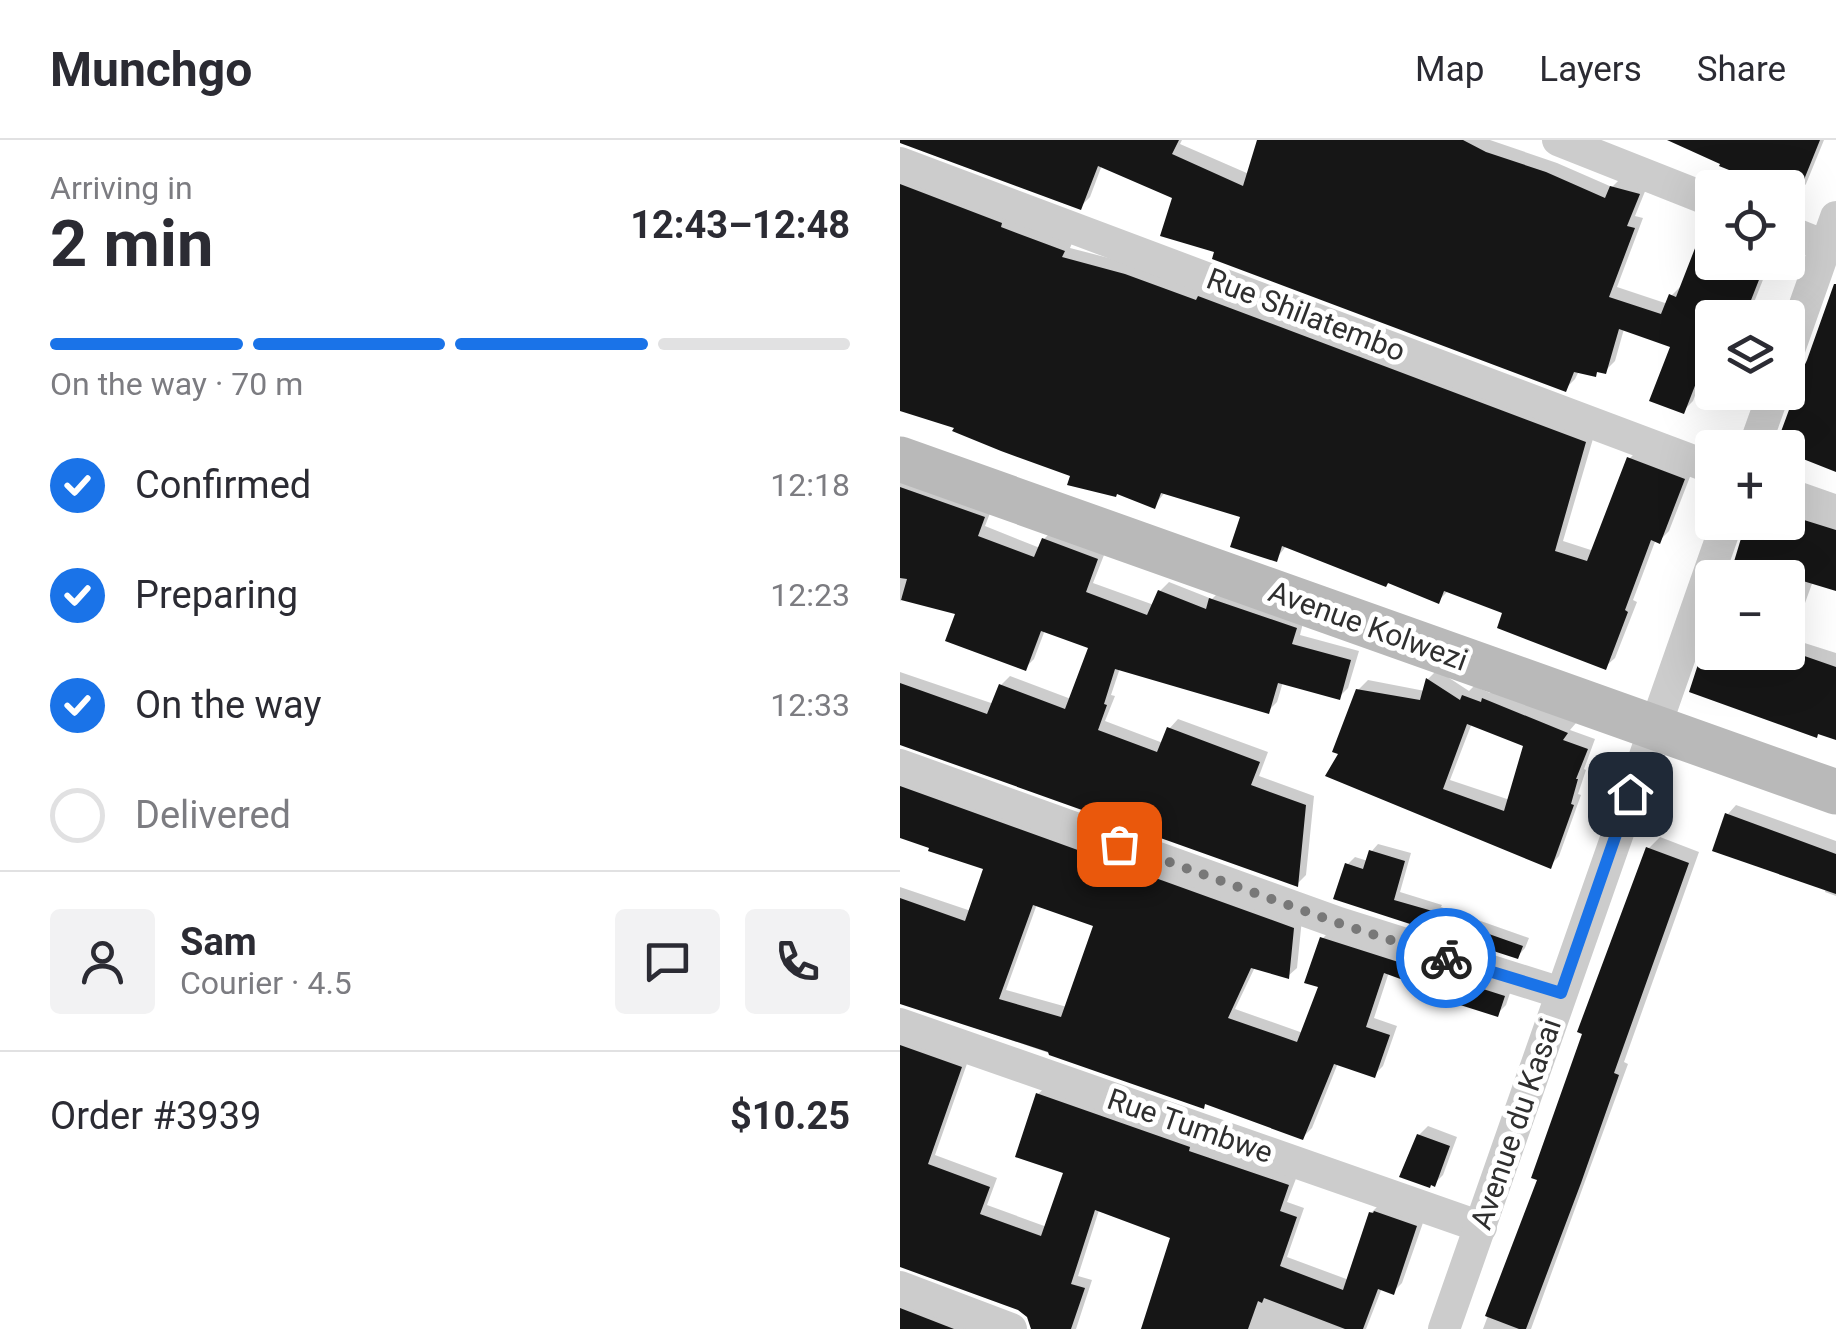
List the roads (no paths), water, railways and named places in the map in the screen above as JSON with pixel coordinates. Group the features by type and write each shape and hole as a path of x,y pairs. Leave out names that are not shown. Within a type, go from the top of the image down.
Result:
{"street":[{"path":"1558,140 1695,194"},
{"name":"Rue Shilatembo","path":"900,163 1695,462"},
{"path":"1805,231 1831,231 1805,305"},
{"name":"Avenue Kolwezi","path":"900,459 1836,792"},
{"path":"1805,500 1836,510"},
{"name":"Avenue du Kasai","path":"1444,1329 1721,540"},
{"path":"900,765 1338,923 1561,993"},
{"name":"Rue Tumbwe","path":"900,1024 1481,1227"},
{"path":"900,1288 1012,1329"}]}
